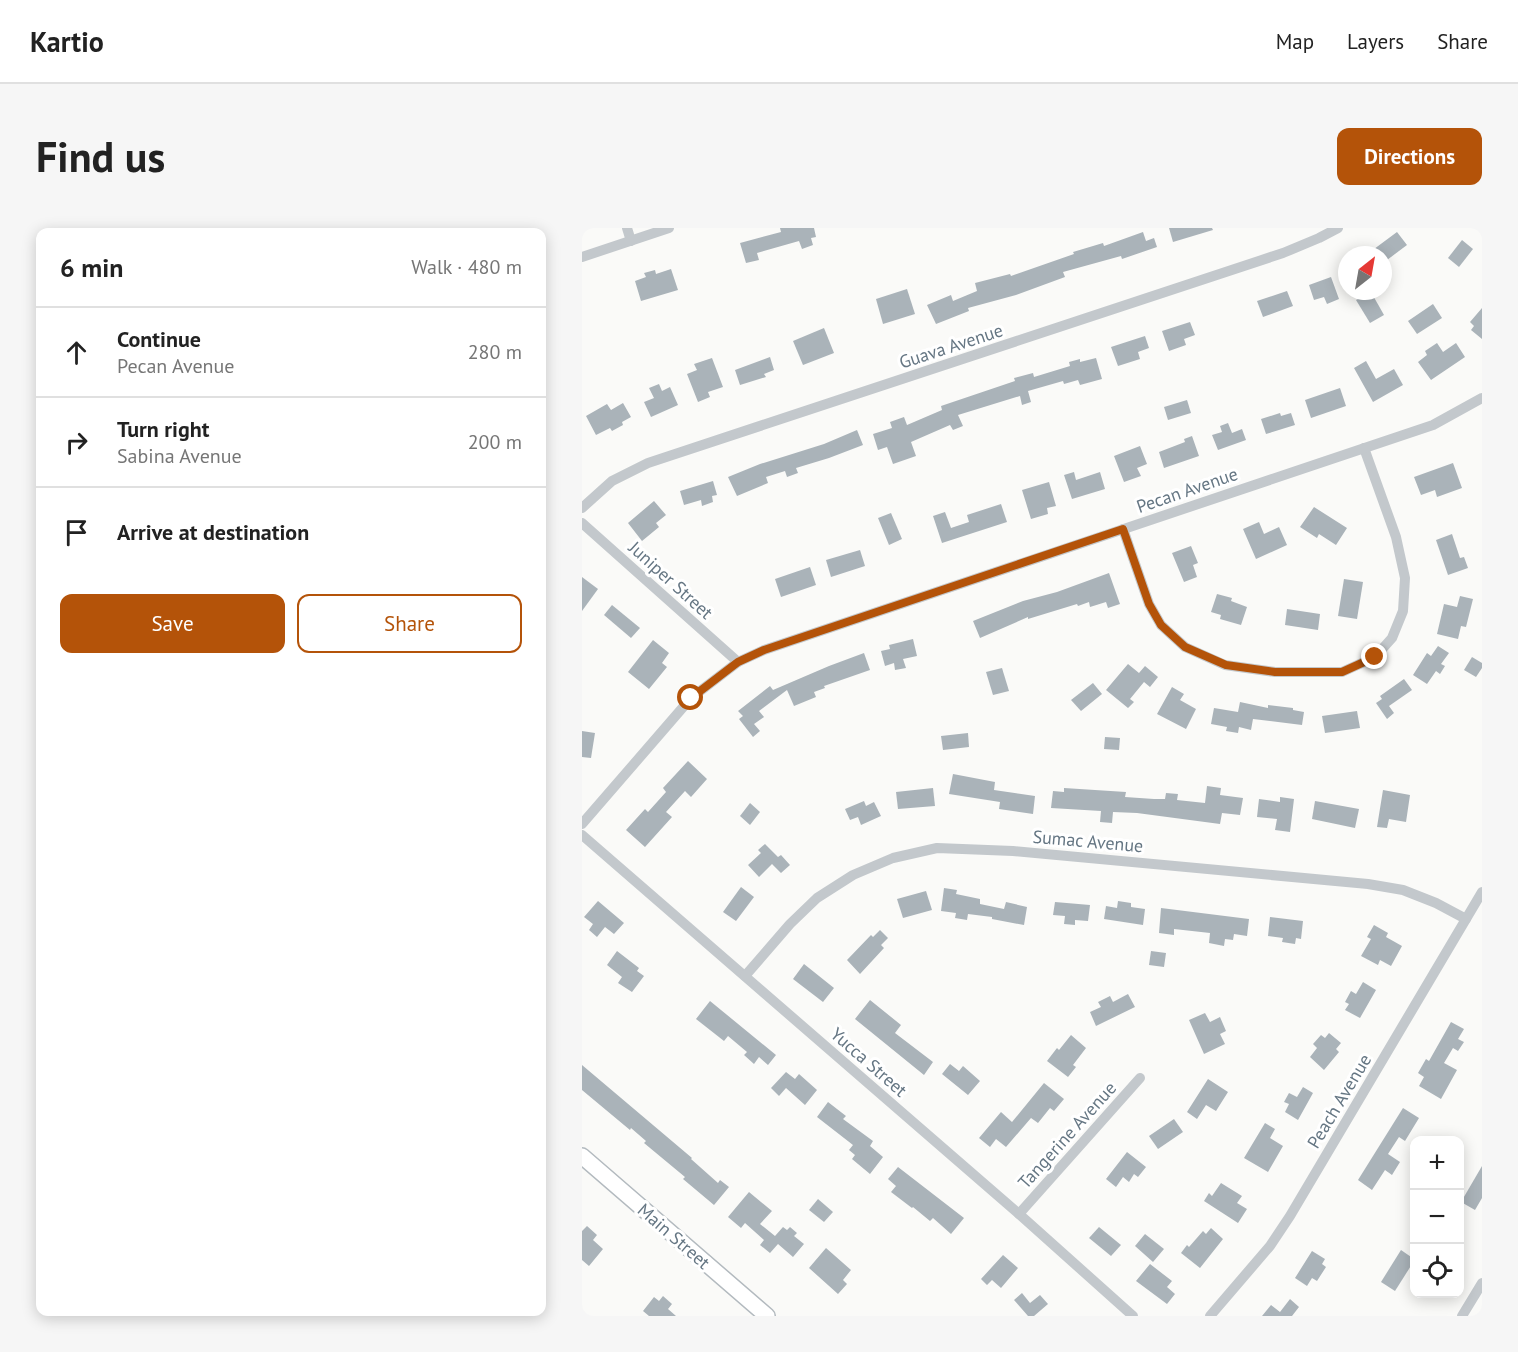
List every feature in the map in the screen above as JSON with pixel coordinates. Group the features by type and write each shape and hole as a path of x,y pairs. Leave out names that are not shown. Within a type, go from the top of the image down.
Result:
{"main road":[{"name":"Main Street","path":"582,1156 767,1316"}],"street":[{"path":"627,228 632,241"},
{"path":"582,256 669,228"},
{"name":"Guava Avenue","path":"582,508 612,481 648,463 1283,253 1338,228"},
{"name":"Pecan Avenue","path":"582,824 691,698 738,662 775,646 1432,425 1482,398"},
{"path":"1123,529 1149,604 1161,625 1185,647 1226,665 1275,672 1342,672 1375,657 1392,638 1403,611 1405,578 1396,537 1364,448"},
{"name":"Juniper Street","path":"582,523 738,662"},
{"name":"Yucca Street","path":"582,835 1019,1214 1132,1316"},
{"name":"Sumac Avenue","path":"745,976 790,924 817,898 853,875 893,858 937,848 1013,851 1368,884 1402,890 1436,903 1466,919"},
{"name":"Peach Avenue","path":"1210,1316 1277,1236 1482,892"},
{"name":"Tangerine Avenue","path":"1019,1214 1140,1078"},
{"path":"1462,1316 1482,1283"}],"building":[{"path":"780,228 814,228 816,237 811,238 813,245 802,249 799,241 757,253 759,260 746,263 740,243 781,232"},
{"path":"1169,228 1212,228 1213,230 1173,242"},
{"path":"1143,232 1146,241 1154,238 1157,247 1122,259 1121,256 1063,272 1065,277 1016,295 968,308 969,311 936,324 927,305 951,295 953,301 977,291 975,283 1010,274 1011,276 1074,254 1073,252 1103,243 1104,246"},
{"path":"1397,232 1407,245 1392,256 1392,246 1378,246"},
{"path":"1462,240 1473,249 1459,267 1448,258"},
{"path":"671,269 678,290 641,301 635,281 646,277 644,273 655,270 656,274"},
{"path":"1331,277 1338,299 1327,304 1324,297 1314,300 1309,285"},
{"path":"907,289 915,314 883,324 876,299"},
{"path":"1287,291 1293,306 1263,317 1257,301"},
{"path":"1356,300 1376,300 1384,315 1370,323"},
{"path":"1433,304 1442,318 1417,334 1408,321"},
{"path":"1482,308 1482,339 1471,330 1474,326 1470,322"},
{"path":"1190,322 1195,335 1184,339 1186,345 1169,351 1162,331"},
{"path":"824,328 834,353 803,365 793,341"},
{"path":"1145,336 1149,348 1138,352 1140,359 1118,366 1111,347"},
{"path":"1437,343 1443,352 1456,343 1465,357 1431,380 1418,362 1427,355 1425,351"},
{"path":"770,357 774,370 764,374 766,377 740,385 735,370"},
{"path":"712,358 723,387 708,392 710,397 698,402 687,374 697,370 694,364"},
{"path":"1096,358 1102,379 1080,385 1078,380 1064,384 1063,381 1028,391 1031,402 1022,405 1020,396 958,415 963,426 953,430 950,425 911,442 916,456 893,464 887,447 878,450 873,434 892,428 890,422 904,417 907,425 942,410 941,406 1015,381 1014,378 1033,373 1034,377 1070,366 1069,362"},
{"path":"1366,361 1376,379 1394,369 1403,385 1373,402 1354,368"},
{"path":"659,384 662,391 670,387 678,405 651,417 644,402 654,398 649,388"},
{"path":"1340,388 1346,406 1311,418 1305,400"},
{"path":"1187,400 1191,413 1168,420 1164,407"},
{"path":"623,403 631,417 612,431 610,428 596,435 586,416 607,404 611,410"},
{"path":"1280,413 1281,416 1291,413 1295,425 1266,434 1261,419"},
{"path":"1228,423 1232,433 1242,429 1246,440 1218,450 1212,435 1222,432 1220,426"},
{"path":"857,430 863,445 796,468 798,473 787,477 785,471 766,477 768,483 737,496 728,477 760,464 824,444"},
{"path":"1192,436 1199,456 1164,468 1159,452 1185,442 1184,439"},
{"path":"1140,446 1147,464 1137,468 1141,476 1124,482 1114,456"},
{"path":"1453,463 1462,488 1437,497 1435,490 1421,495 1414,477"},
{"path":"1074,472 1076,480 1100,472 1105,489 1072,499 1064,475"},
{"path":"713,481 717,495 712,496 713,502 702,506 701,500 684,505 680,491"},
{"path":"1049,482 1056,506 1047,508 1048,514 1031,519 1022,490"},
{"path":"654,501 666,515 656,523 659,527 642,541 628,523"},
{"path":"1001,504 1007,522 942,543 933,516 945,512 951,528 969,522 967,515"},
{"path":"1314,507 1347,528 1336,545 1319,534 1317,538 1300,527"},
{"path":"891,513 902,539 889,545 878,518"},
{"path":"1259,522 1264,534 1279,527 1287,545 1256,559 1243,529"},
{"path":"1452,534 1460,558 1464,557 1468,568 1448,575 1436,540"},
{"path":"1191,546 1198,563 1193,565 1197,577 1184,582 1172,553"},
{"path":"860,550 865,566 831,577 826,560"},
{"path":"810,567 816,585 781,597 775,579"},
{"path":"1109,573 1120,604 1108,608 1106,602 1090,607 1089,602 1078,606 1077,604 1028,619 1028,617 980,638 973,621 1023,601 1057,592"},
{"path":"582,577 598,589 582,611"},
{"path":"1344,579 1363,582 1357,619 1338,616"},
{"path":"1217,594 1232,598 1231,601 1247,607 1241,625 1220,619 1221,615 1211,612"},
{"path":"1460,596 1473,599 1466,627 1461,626 1458,639 1437,634 1444,604 1457,607"},
{"path":"612,605 640,628 631,638 604,615"},
{"path":"1287,609 1320,614 1318,630 1285,625"},
{"path":"913,639 917,656 903,659 906,668 895,670 894,663 885,666 881,651 890,649 889,645"},
{"path":"653,640 669,653 662,663 667,667 649,689 628,672"},
{"path":"1438,646 1449,653 1441,664 1445,666 1440,674 1436,671 1427,684 1413,675 1427,653 1431,656"},
{"path":"864,653 870,670 824,686 825,688 814,692 816,697 794,706 787,690 759,711 764,717 754,724 760,731 753,737 739,719 743,716 738,711 770,686 773,690"},
{"path":"1472,657 1482,663 1482,668 1476,677 1464,670"},
{"path":"1128,664 1139,673 1145,666 1158,677 1150,687 1144,682 1130,699 1134,702 1128,708 1106,690"},
{"path":"1002,668 1009,691 993,695 986,672"},
{"path":"1404,679 1412,690 1389,706 1394,713 1387,719 1376,703 1382,699 1380,696"},
{"path":"1093,683 1102,694 1081,711 1071,700"},
{"path":"1172,687 1184,694 1180,700 1196,709 1186,729 1157,714"},
{"path":"1240,702 1268,708 1268,705 1293,708 1293,710 1304,712 1302,725 1253,719 1251,730 1239,727 1238,733 1226,731 1227,727 1211,724 1214,708 1238,712"},
{"path":"1357,711 1360,728 1325,733 1322,716"},
{"path":"582,731 595,733 591,758 582,757"},
{"path":"968,733 969,747 943,750 941,736"},
{"path":"1105,737 1120,738 1119,750 1104,749"},
{"path":"688,761 707,779 691,797 685,791 666,812 672,817 645,847 626,830 645,809 648,812 666,792 663,788"},
{"path":"953,774 995,782 994,790 1035,796 1033,814 999,809 1000,802 949,794"},
{"path":"1207,786 1221,788 1220,795 1243,798 1240,815 1222,813 1220,824 1113,812 1112,823 1100,822 1101,811 1051,808 1053,791 1064,792 1064,788 1126,792 1125,797 1154,799 1165,799 1166,793 1178,794 1177,800 1205,803"},
{"path":"933,788 935,806 898,809 896,792"},
{"path":"1383,790 1410,795 1406,822 1389,819 1387,828 1377,827"},
{"path":"1280,797 1294,799 1290,832 1275,830 1277,819 1257,817 1259,799 1280,802"},
{"path":"864,801 866,806 874,802 881,816 861,825 858,817 850,820 845,809"},
{"path":"1315,801 1359,809 1355,828 1312,819"},
{"path":"750,803 760,812 750,825 740,816"},
{"path":"765,844 778,857 781,855 790,865 781,873 772,864 759,877 748,865 761,853 758,850"},
{"path":"741,887 754,897 736,921 723,912"},
{"path":"944,888 957,890 956,894 980,899 980,904 1004,909 1006,902 1027,907 1024,925 968,914 967,920 955,918 956,913 941,911"},
{"path":"926,891 932,910 903,918 897,899"},
{"path":"598,901 624,923 614,934 605,927 597,937 589,930 593,924 584,917"},
{"path":"1118,901 1131,903 1131,907 1145,909 1143,925 1104,919 1106,906 1117,908"},
{"path":"1055,902 1090,905 1088,921 1075,920 1075,925 1064,924 1065,916 1053,915"},
{"path":"1161,908 1249,919 1247,936 1234,934 1233,940 1225,939 1224,946 1209,943 1210,933 1174,929 1174,935 1159,933"},
{"path":"1270,917 1303,921 1301,939 1296,938 1295,944 1282,942 1283,938 1268,936"},
{"path":"1374,925 1388,933 1386,937 1402,946 1391,966 1380,960 1378,965 1361,956 1371,939 1367,937"},
{"path":"880,930 888,938 881,945 884,948 860,974 847,960 871,935 873,937"},
{"path":"617,951 639,968 637,971 644,976 632,992 618,983 622,977 607,965"},
{"path":"1151,951 1166,953 1164,967 1149,965"},
{"path":"804,964 834,988 823,1002 793,979"},
{"path":"1363,982 1376,990 1360,1018 1345,1010 1349,1004 1345,1002 1351,991 1356,994"},
{"path":"1128,994 1135,1007 1096,1026 1090,1012 1101,1007 1098,1002 1110,996 1113,1002"},
{"path":"870,1000 901,1025 895,1033 933,1062 924,1075 855,1019"},
{"path":"710,1001 776,1055 768,1065 759,1057 754,1064 744,1055 747,1052 728,1036 724,1041 696,1019"},
{"path":"1205,1013 1210,1022 1220,1017 1226,1031 1220,1034 1225,1044 1204,1054 1189,1020"},
{"path":"1451,1022 1464,1029 1458,1039 1464,1042 1458,1051 1453,1048 1444,1063 1457,1070 1441,1099 1419,1086 1424,1077 1418,1073 1426,1059 1429,1061"},
{"path":"1329,1033 1341,1043 1336,1049 1339,1052 1324,1070 1310,1057 1317,1048 1313,1044 1321,1035 1325,1038"},
{"path":"1071,1035 1086,1048 1073,1065 1076,1067 1068,1077 1047,1061"},
{"path":"950,1064 959,1071 963,1066 980,1081 968,1095 942,1074"},
{"path":"582,1065 692,1158 718,1183 720,1180 729,1187 714,1205 644,1143 646,1141 582,1090"},
{"path":"786,1072 795,1079 799,1074 817,1090 805,1105 786,1088 779,1096 771,1088"},
{"path":"1208,1079 1228,1092 1216,1111 1206,1105 1197,1119 1187,1112"},
{"path":"1044,1083 1064,1099 1054,1111 1050,1108 1038,1123 1031,1118 1006,1147 996,1139 990,1147 979,1138 1001,1112 1012,1122"},
{"path":"1303,1087 1313,1093 1298,1120 1285,1112 1289,1104 1284,1102 1289,1093 1297,1097"},
{"path":"828,1102 846,1116 843,1119 873,1141 870,1146 883,1157 870,1174 852,1159 855,1155 849,1150 853,1145 817,1117"},
{"path":"1403,1108 1419,1118 1405,1141 1399,1137 1388,1154 1400,1162 1392,1175 1385,1170 1372,1190 1358,1180"},
{"path":"1174,1119 1183,1132 1158,1149 1149,1136"},
{"path":"1265,1123 1275,1129 1270,1138 1283,1146 1268,1172 1244,1158"},
{"path":"1127,1152 1146,1167 1138,1177 1134,1174 1129,1182 1123,1177 1116,1187 1106,1179"},
{"path":"1482,1166 1482,1198 1475,1210 1464,1204 1464,1197"},
{"path":"898,1167 964,1218 951,1234 933,1218 930,1221 891,1192 896,1186 888,1179"},
{"path":"1221,1183 1242,1196 1237,1203 1247,1209 1238,1223 1204,1201 1209,1193 1212,1196"},
{"path":"749,1192 772,1211 760,1224 775,1236 783,1227 787,1230 790,1227 797,1233 794,1236 804,1244 793,1257 778,1244 770,1253 760,1245 764,1240 745,1223 741,1228 728,1217"},
{"path":"818,1199 833,1212 824,1222 809,1210"},
{"path":"587,1226 597,1235 593,1240 603,1249 589,1266 582,1260 582,1231"},
{"path":"1099,1227 1121,1245 1111,1256 1089,1238"},
{"path":"1211,1228 1223,1239 1200,1268 1181,1253 1203,1231 1206,1234"},
{"path":"1145,1234 1164,1249 1153,1262 1135,1246"},
{"path":"826,1248 851,1270 843,1280 847,1284 838,1294 809,1268"},
{"path":"1401,1250 1410,1256 1410,1267 1395,1291 1381,1282"},
{"path":"1312,1251 1325,1259 1322,1264 1326,1267 1317,1281 1312,1278 1307,1286 1295,1278"},
{"path":"1003,1255 1018,1268 1001,1288 992,1280 987,1285 981,1279"},
{"path":"1150,1264 1172,1281 1167,1287 1175,1294 1167,1304 1136,1281"},
{"path":"1022,1293 1030,1303 1040,1295 1048,1304 1034,1316 1028,1316 1014,1300"},
{"path":"663,1296 672,1304 668,1309 676,1316 649,1316 643,1311 654,1297 659,1301"},
{"path":"1290,1299 1299,1307 1292,1316 1262,1316 1271,1305 1280,1312"}],"route":[{"path":"691,698 738,662 764,650 1123,529 1149,604 1161,625 1185,647 1226,665 1275,672 1342,672 1375,657"}]}
